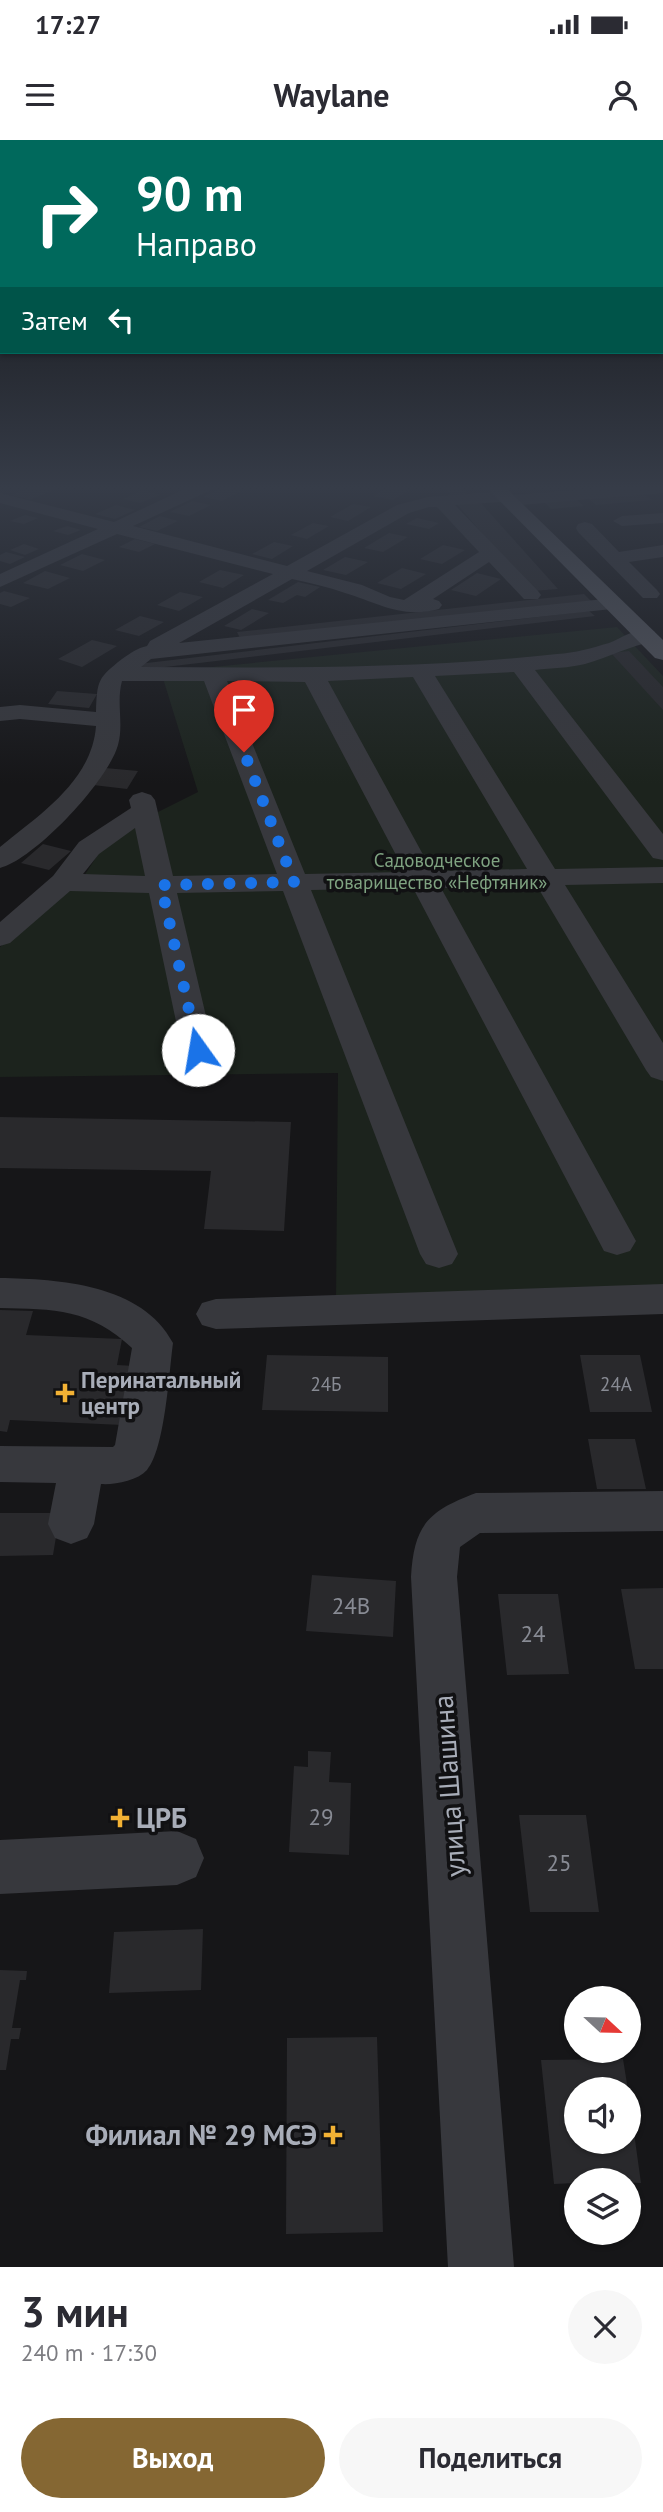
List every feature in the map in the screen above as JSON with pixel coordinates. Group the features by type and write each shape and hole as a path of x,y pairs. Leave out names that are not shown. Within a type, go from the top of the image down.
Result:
{"main road":[{"path":"595,586 663,653"}],"street":[{"path":"0,860 75,795 99,759 105,747 110,720 109,684 116,673 145,653 264,586"},
{"path":"344,586 383,603 408,606 531,595 606,597"},
{"path":"408,606 439,586"},
{"path":"522,586 531,595"},
{"path":"145,653 656,593"},
{"path":"629,620 663,622"},
{"path":"116,673 313,675 520,665 577,659 621,646 632,638 646,636"},
{"path":"520,665 663,852"},
{"path":"419,670 663,1070"},
{"path":"214,674 439,1254"},
{"path":"313,675 617,1241"},
{"path":"0,713 20,712 110,720"},
{"path":"0,937 63,882 89,848 143,806 198,1050"},
{"path":"63,882 161,885 663,875"},
{"path":"0,1293 76,1297 110,1308 134,1323 153,1343 134,1456 125,1463 111,1466 0,1464"},
{"path":"216,1314 663,1300"},
{"path":"71,1524 82,1465"},
{"name":"улица Шашина","path":"481,2267 434,1577 436,1545 450,1525 476,1513 663,1511"},
{"path":"0,1867 177,1858"}],"green space":[{"name":"Садоводческое товарищество «Нефтяник»","path":"617,627 663,676 663,1289 336,1301 338,1073 0,1077 0,947 84,876 110,836 198,792 161,672"}],"building":[{"path":"291,586 320,587 305,597 297,595 283,603 268,600"},
{"path":"457,586 490,586 476,596 451,590"},
{"path":"528,586 556,586 558,589 532,591"},
{"path":"4,591 30,598 11,607 0,604 0,593"},
{"path":"180,592 203,597 179,611 157,605"},
{"path":"584,594 593,603 242,642 237,632"},
{"path":"252,609 269,613 241,630 224,626"},
{"path":"589,611 595,616 140,670 138,664"},
{"path":"140,616 164,622 139,636 115,630"},
{"path":"92,640 117,646 82,667 58,659"},
{"path":"629,651 663,687 663,710 611,653"},
{"path":"57,691 97,694 89,708 48,704"},
{"path":"105,768 138,771 127,789 93,785"},
{"path":"43,844 71,851 49,870 21,863"},
{"path":"0,1117 291,1122 284,1231 204,1229 211,1171 0,1168"},
{"name":"Перинатальный центр","path":"0,1310 33,1311 26,1335 122,1339 117,1365 135,1366 123,1425 10,1420 7,1432 0,1431"},
{"path":"267,1355 388,1357 388,1412 262,1410"},
{"path":"580,1355 640,1355 652,1412 590,1412"},
{"path":"588,1439 635,1439 646,1489 597,1489"},
{"path":"0,1513 60,1513 53,1555 0,1556"},
{"path":"312,1575 396,1581 393,1637 306,1631"},
{"path":"663,1588 663,1669 635,1669 621,1589"},
{"path":"498,1594 558,1594 569,1674 507,1675"},
{"path":"308,1751 331,1752 329,1782 351,1783 349,1855 289,1852 294,1766 308,1767"},
{"path":"519,1815 586,1815 599,1912 530,1912"},
{"path":"203,1929 201,1990 109,1993 114,1932"},
{"path":"0,1970 27,1971 26,1980 20,1980 12,2028 21,2028 19,2039 11,2039 6,2070 0,2070"},
{"name":"Филиал № 29 МСЭ","path":"377,2037 383,2232 286,2234 287,2038"},
{"path":"541,2060 564,2060 564,2063 624,2063 626,2077 564,2077 564,2154 637,2154 639,2168 564,2168 564,2184 554,2184"}],"place":[{"name":"Перинатальный центр","path":"65,1393"},
{"name":"ЦРБ","path":"120,1818"},
{"name":"Филиал № 29 МСЭ","path":"333,2135"}],"route":[{"path":"198,1050 161,885 294,882 244,752"}]}
